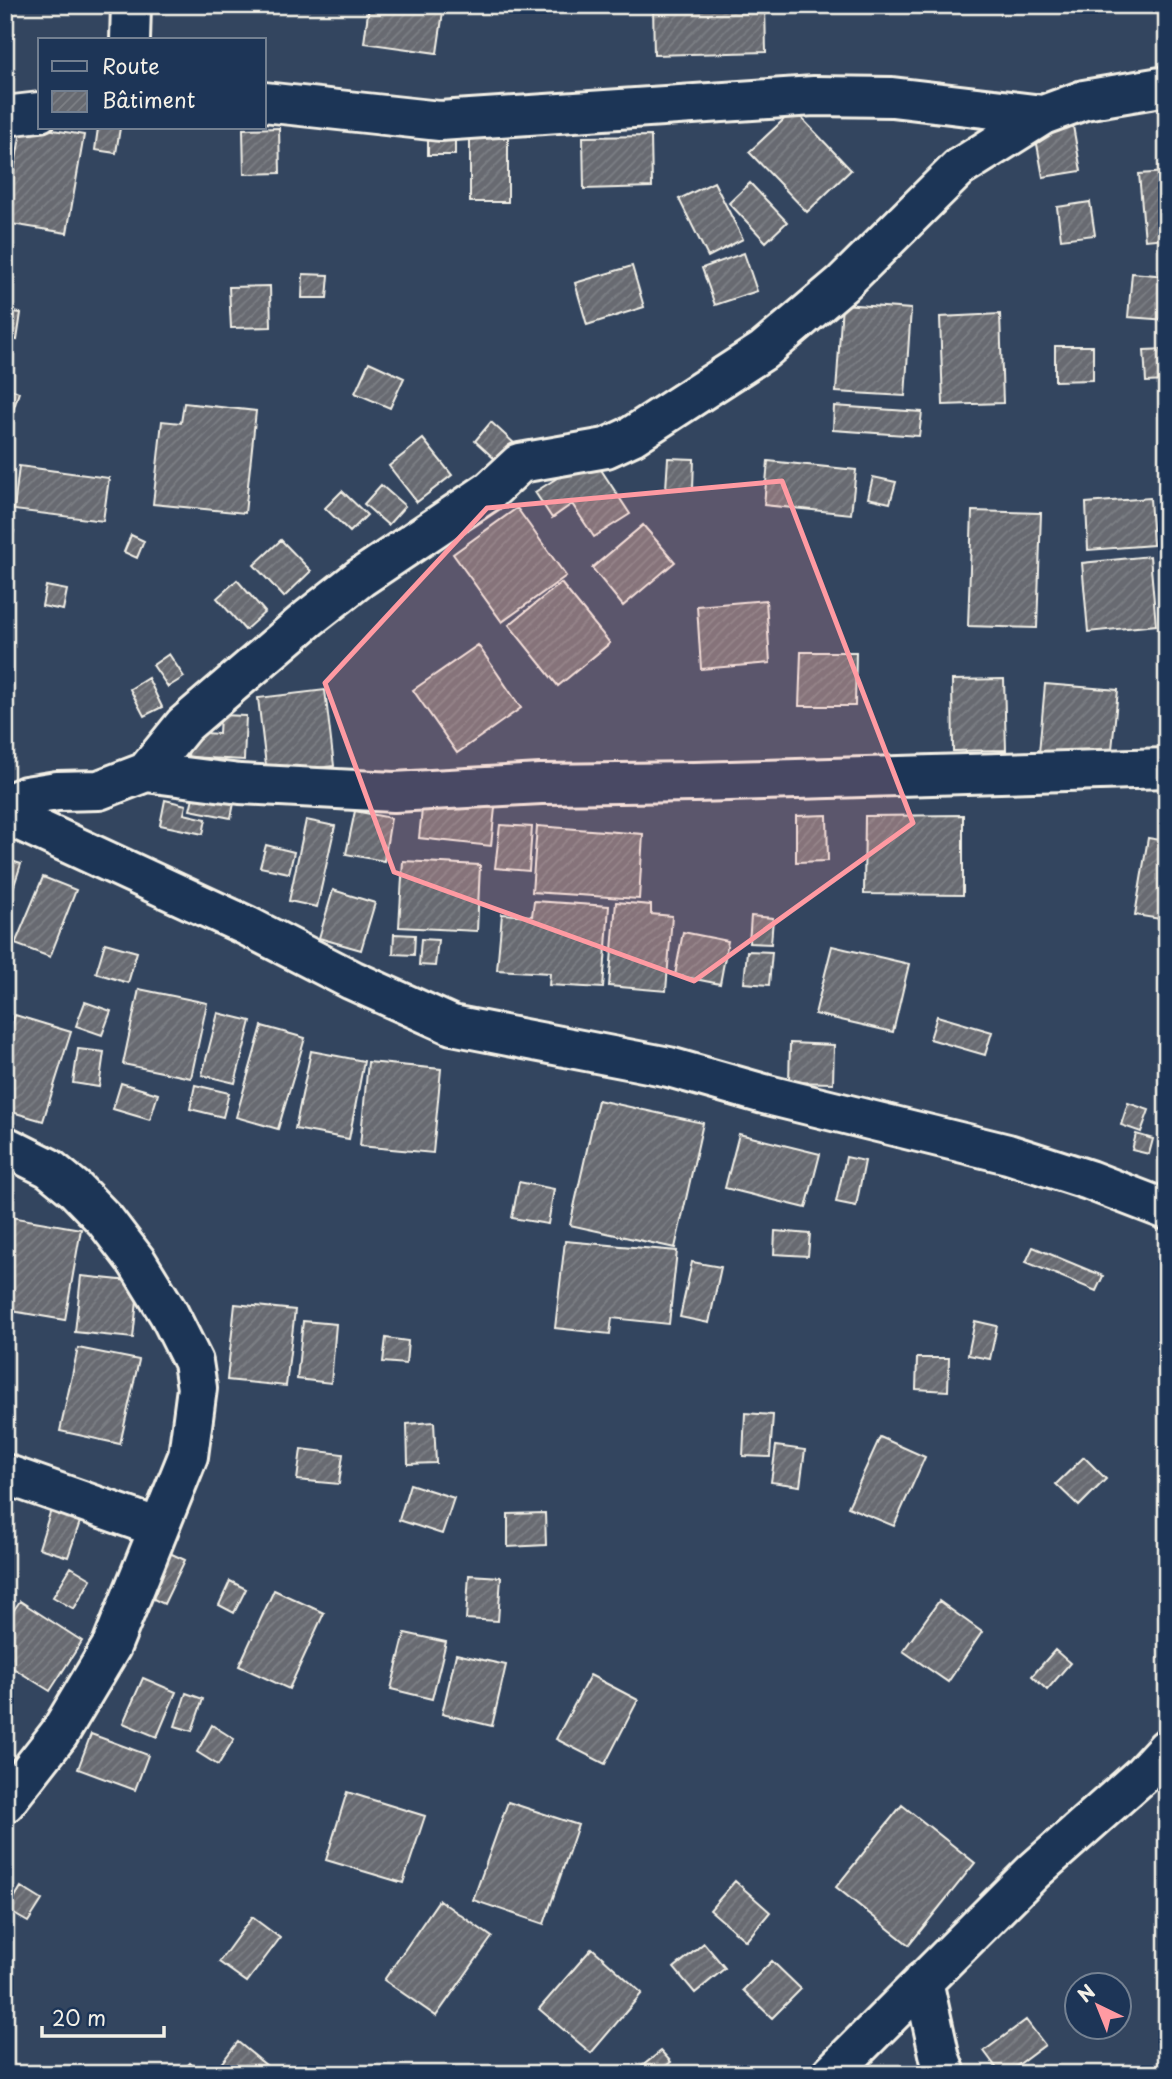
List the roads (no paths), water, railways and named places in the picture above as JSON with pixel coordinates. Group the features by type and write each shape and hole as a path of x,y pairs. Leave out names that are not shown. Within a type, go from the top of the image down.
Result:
{"street":[{"path":"130,38 131,5"},
{"path":"146,772 184,725 310,618 360,578 480,498 520,463 606,447 632,436 763,351 842,284 959,168 1043,115 1084,100 1167,86"},
{"path":"266,102 440,121 814,96 892,97 1043,115"},
{"path":"5,116 38,112"},
{"path":"5,805 26,796 57,791 99,790 146,772 240,784 394,792 541,784 709,782 1167,768"},
{"path":"5,814 247,926 374,991 452,1025 669,1067 764,1094 1008,1154 1089,1180 1167,1210"},
{"path":"5,1146 49,1168 106,1220 137,1262 169,1314 193,1362 197,1388 188,1456 111,1647 59,1734 5,1803"},
{"path":"5,1474 159,1528"},
{"path":"831,2074 1034,1871 1142,1775 1167,1748"},
{"path":"923,1981 946,2074"}]}
